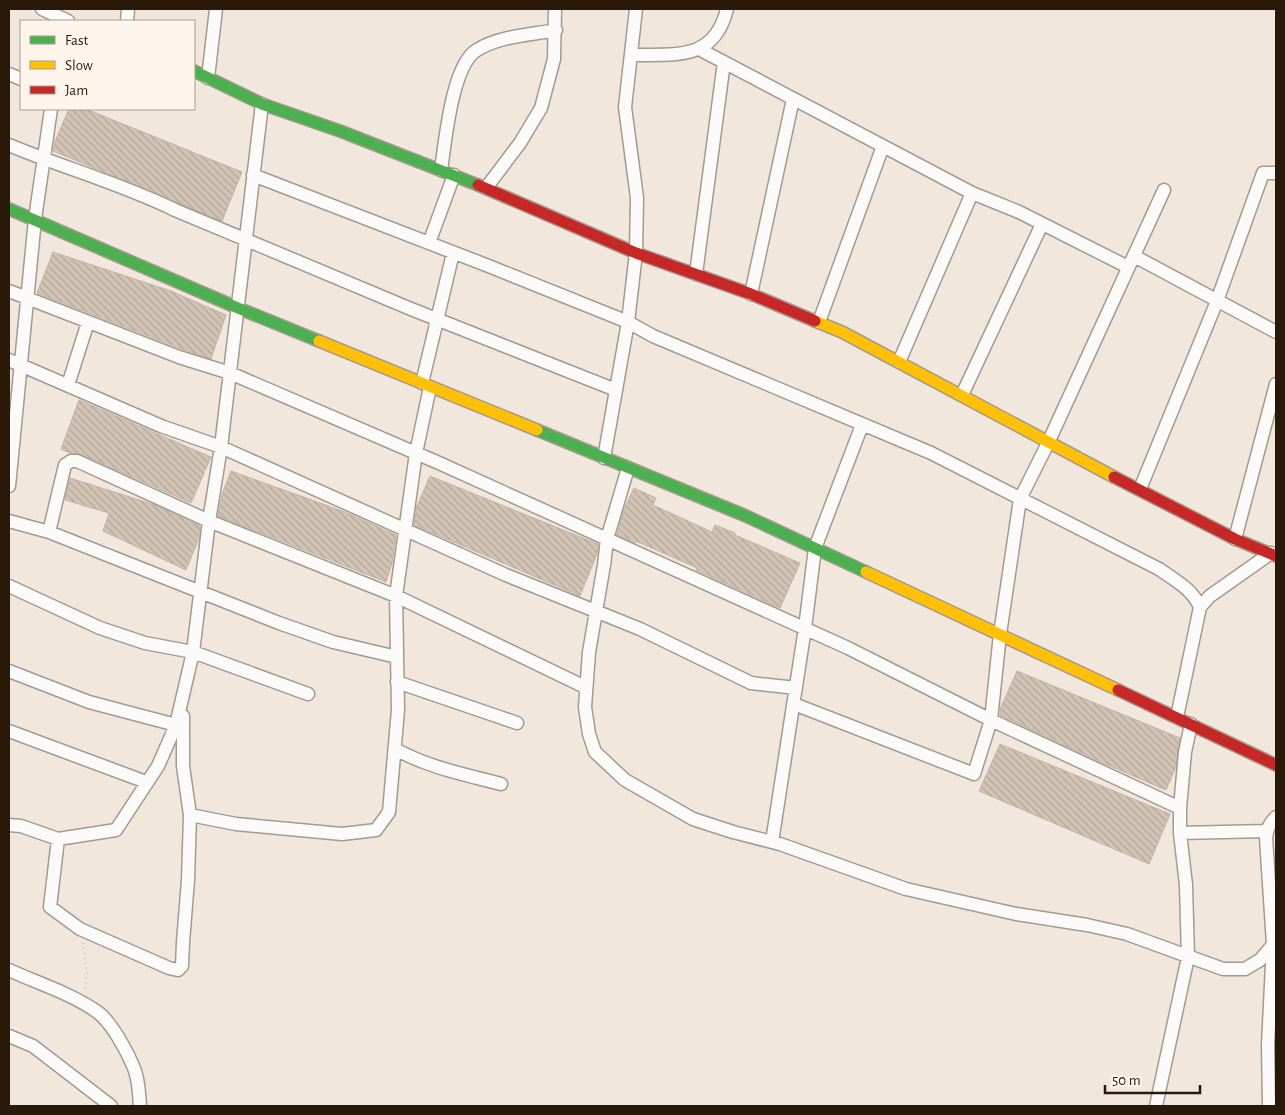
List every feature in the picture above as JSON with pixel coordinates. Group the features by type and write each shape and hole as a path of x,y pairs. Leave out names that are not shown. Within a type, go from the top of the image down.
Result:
{"street":[{"path":"208,78 216,9"},
{"path":"486,188 520,143 541,108 554,59 556,9"},
{"path":"604,458 628,322 636,253 637,198 625,106 636,9"},
{"path":"631,55 684,54 699,49 711,41 718,32 727,9"},
{"path":"48,10 63,20"},
{"path":"441,170 452,97 467,60 475,51 491,43 556,30"},
{"path":"699,49 972,193 1019,212 1042,224 1217,301 1276,332"},
{"path":"696,274 724,62"},
{"path":"195,72 262,104 340,131 454,175 636,253 751,294 842,332 1048,443 1235,539 1274,554"},
{"path":"751,294 793,99"},
{"path":"9,825 21,826 58,839 116,830 158,766 176,725 193,652 209,521 221,447 262,104"},
{"path":"9,486 12,428 21,365 35,219 50,110"},
{"path":"9,145 43,160 144,195 175,210 246,238 438,320 616,390"},
{"path":"819,322 883,146"},
{"path":"1140,489 1217,301 1263,173 1276,173"},
{"path":"429,244 454,175"},
{"path":"254,176 628,322 653,336 931,453 1159,569 1188,589 1196,597 1200,607"},
{"path":"794,704 974,774 991,720 1000,634 1020,499 1048,443 1164,190"},
{"path":"899,362 972,193"},
{"path":"9,209 238,308 746,516 1177,717 1276,766"},
{"path":"962,395 1042,224"},
{"path":"190,815 236,824 342,834 376,830 389,812 398,710 396,596 426,385 453,253"},
{"path":"9,291 179,357 230,373 416,454 857,652 991,720 1180,808"},
{"path":"68,385 88,322"},
{"path":"9,360 161,426 221,447 506,575 640,629 751,683 796,688"},
{"path":"1235,539 1276,384"},
{"path":"772,842 794,704 815,548 862,425"},
{"path":"49,532 65,465 71,460 77,461 209,521 396,596 585,687"},
{"path":"628,468 607,539 588,652 585,687 588,734 595,752 625,780 693,819 772,842 906,888 1016,914 1087,925 1127,934 1223,969 1245,968 1260,960 1274,942"},
{"path":"9,521 49,532 333,642 397,657"},
{"path":"1177,717 1200,607 1210,596 1274,554"},
{"path":"9,586 100,628 145,643 193,652 308,694"},
{"path":"9,671 89,702 176,725"},
{"path":"397,682 517,723"},
{"path":"58,839 50,907 80,929 169,968 178,970 182,966 190,815 183,766 183,696"},
{"path":"1156,1106 1188,957 1186,885 1180,833 1180,808 1185,752 1191,724"},
{"path":"9,730 146,782"},
{"path":"394,749 431,766 501,784"},
{"path":"1269,1106 1268,1045 1274,942 1266,852 1267,830 1270,823 1276,818"},
{"path":"1180,833 1267,830"},
{"path":"9,970 84,1004 97,1012 112,1026 134,1069 140,1106"},
{"path":"9,1036 33,1046 111,1106"}],"path":[{"path":"80,929 87,974 84,1004"}],"building":[{"path":"69,110 88,110 242,172 222,221 53,151 55,141"},
{"path":"53,252 171,291 226,315 211,359 37,293"},
{"path":"79,400 211,457 191,503 80,454 70,453 61,449"},
{"path":"231,471 345,512 396,535 392,563 386,582 218,516 222,494"},
{"path":"430,476 598,544 597,554 580,596 414,525 417,506"},
{"path":"70,478 155,505 200,526 199,538 186,570 103,531 109,513 65,500"},
{"path":"634,488 656,498 653,505 712,532 715,525 800,563 780,608 696,570 697,568 636,541 636,543 617,535 624,509"},
{"path":"1017,671 1180,738 1176,767 1166,790 1000,715 1001,707"},
{"path":"1000,744 1170,814 1149,864 979,791"}],"traffic: fast":[{"path":"195,71 262,104 340,131 478,185"},
{"path":"9,209 319,341"},
{"path":"537,430 746,516 866,572"}],"traffic: slow":[{"path":"815,321 842,332 1114,477"},
{"path":"319,341 537,430"},
{"path":"866,572 1118,690"}],"traffic: jam":[{"path":"478,185 636,253 751,294 815,321"},
{"path":"1114,477 1235,539 1276,556"},
{"path":"1118,690 1276,765"}]}
